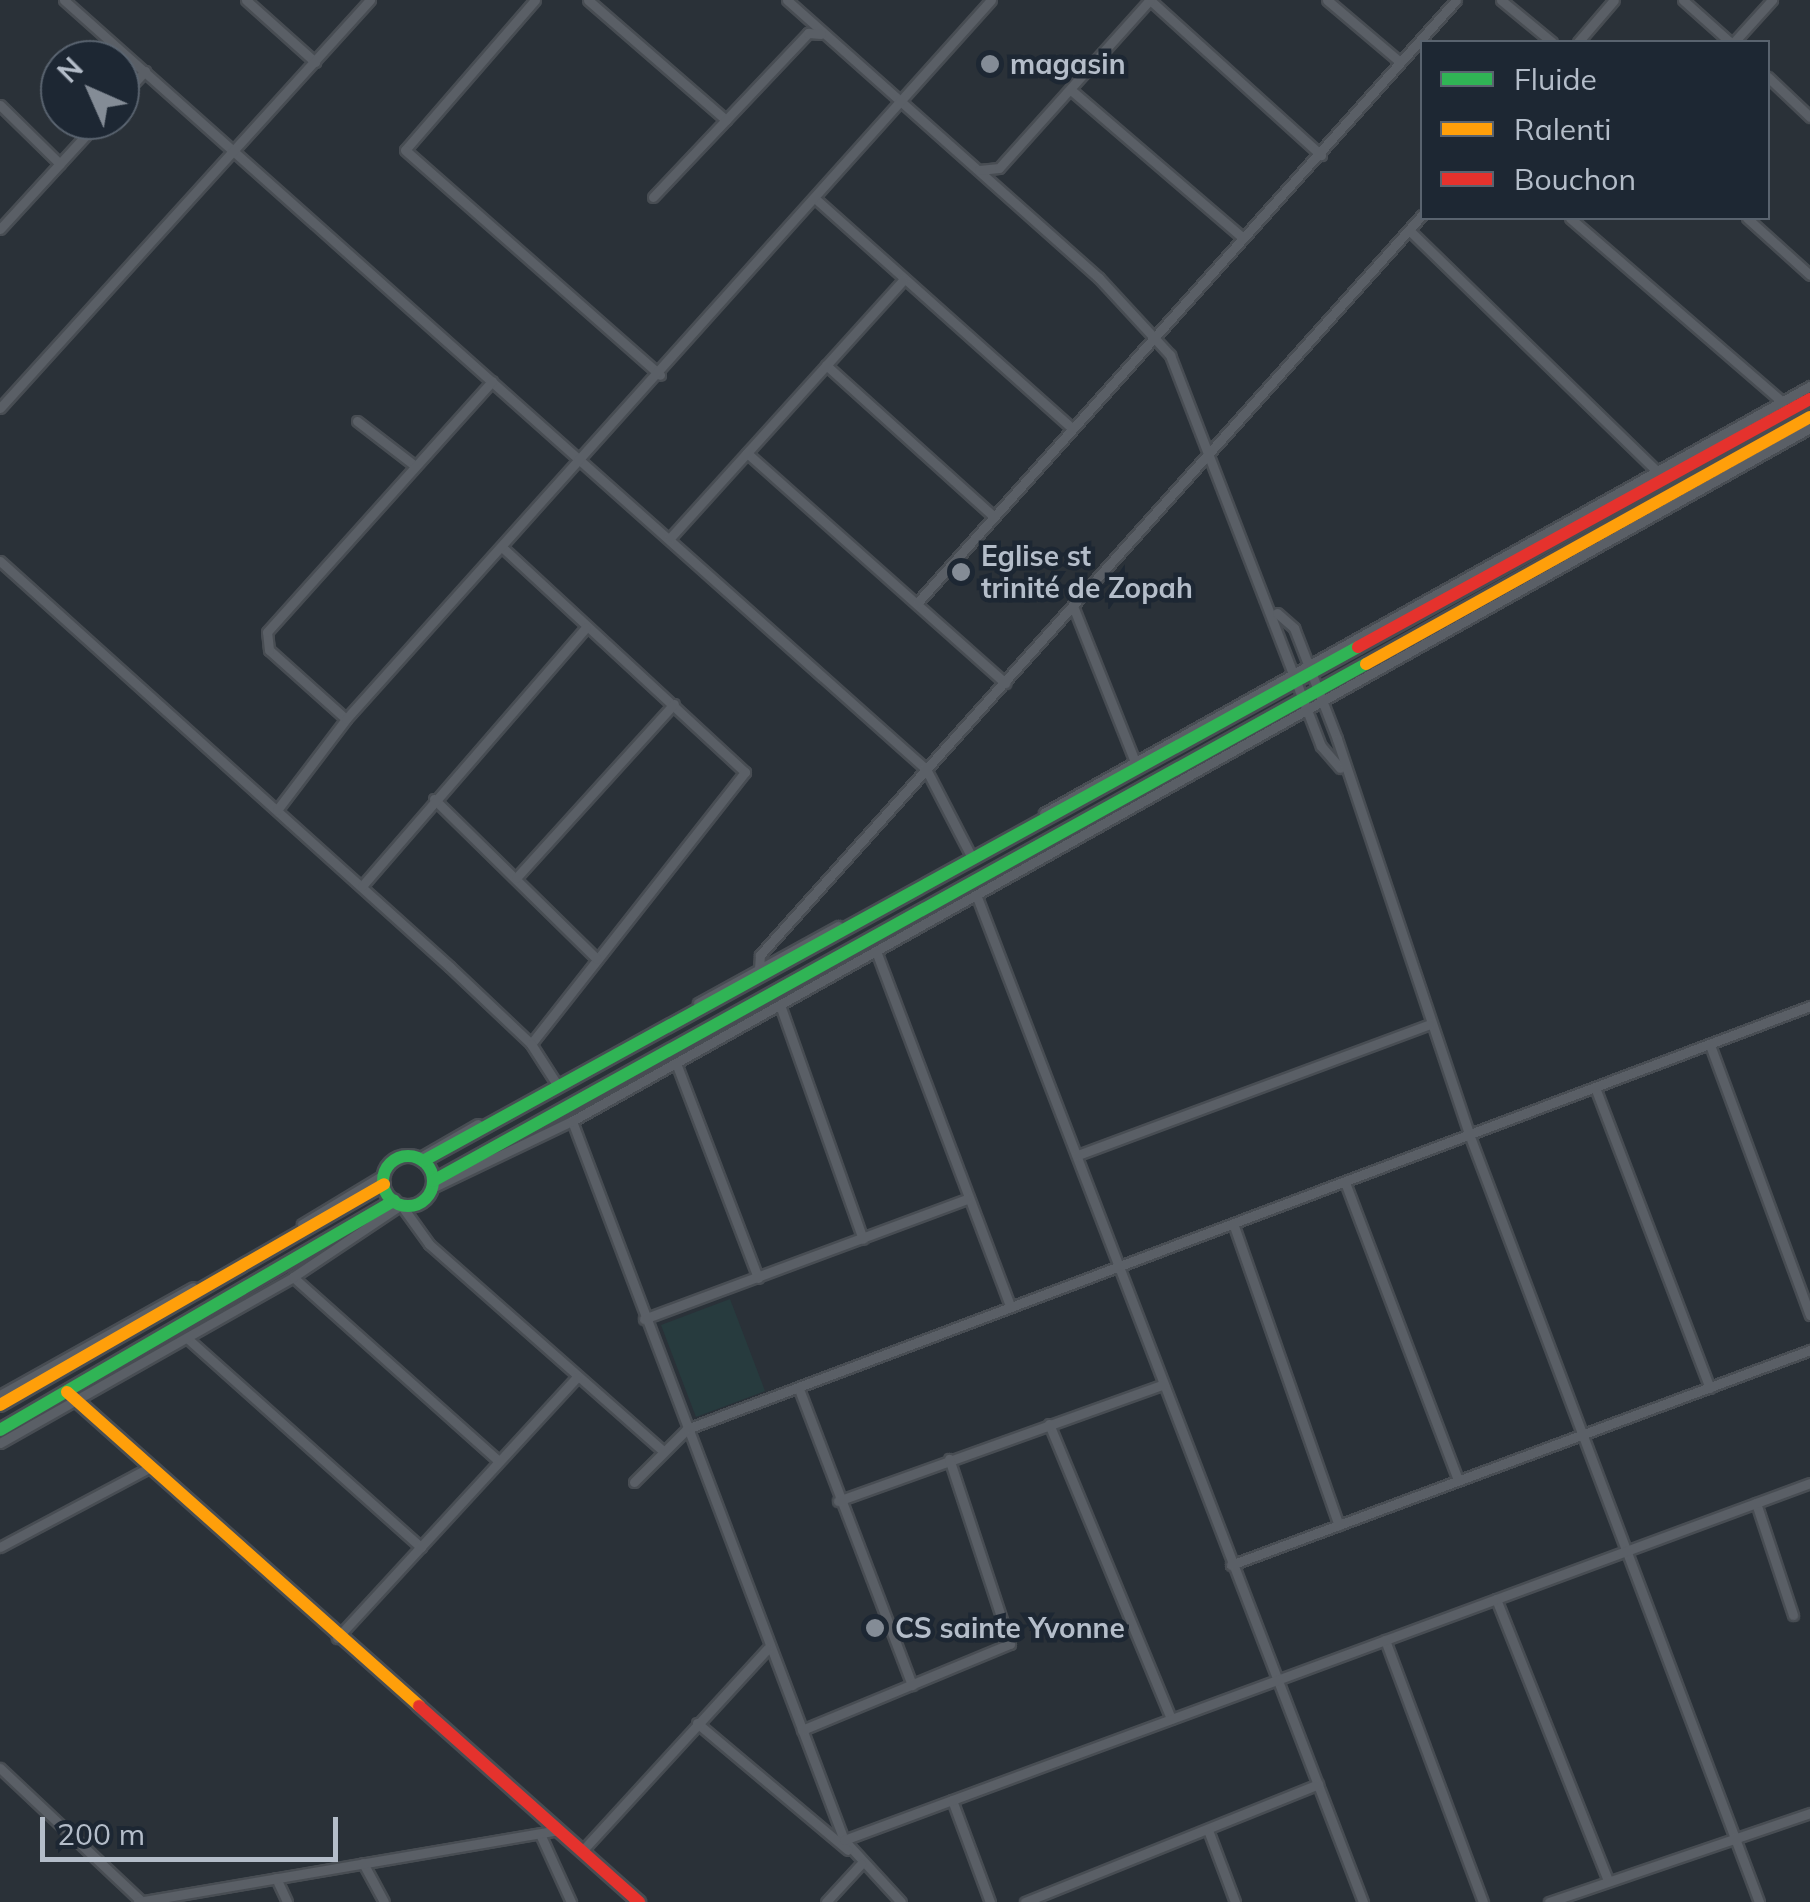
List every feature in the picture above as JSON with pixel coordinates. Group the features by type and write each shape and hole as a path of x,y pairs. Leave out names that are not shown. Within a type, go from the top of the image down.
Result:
{"main road":[{"path":"0,1405 384,1179 398,1158 421,1159 1810,399"},
{"path":"0,1430 72,1397 398,1203 418,1204 433,1184 1306,707 1810,417"},
{"path":"421,1159 433,1184"},
{"path":"384,1179 398,1203"},
{"path":"72,1397 147,1469 639,1902"}],"street":[{"path":"64,0 672,537 926,769 970,854"},
{"path":"246,0 315,62"},
{"path":"0,408 370,0"},
{"path":"535,0 404,150 660,375"},
{"path":"588,0 726,120"},
{"path":"788,0 978,170 1177,366 1277,613 1294,678 1340,768"},
{"path":"978,170 999,168 1150,0 1321,155"},
{"path":"1327,0 1400,62"},
{"path":"918,602 1072,428 1157,344 1243,238 1456,0"},
{"path":"1501,0 1550,40"},
{"path":"1580,40 1614,0"},
{"path":"1684,0 1730,40"},
{"path":"1734,40 1772,0"},
{"path":"276,810 346,719 818,201 985,2"},
{"path":"652,198 808,33 829,37"},
{"path":"140,76 145,71"},
{"path":"1770,79 1810,117"},
{"path":"1071,90 1243,238"},
{"path":"0,105 60,164"},
{"path":"0,230 82,140"},
{"path":"818,201 1072,428"},
{"path":"759,969 760,955 1420,216"},
{"path":"1572,220 1780,400"},
{"path":"1749,220 1810,275"},
{"path":"1409,230 1654,468"},
{"path":"672,537 903,280"},
{"path":"826,365 992,515"},
{"path":"346,719 269,650 267,632 492,380"},
{"path":"1310,670 1654,468 1810,386"},
{"path":"357,420 414,465"},
{"path":"1321,698 1810,428"},
{"path":"747,454 1005,683"},
{"path":"503,548 586,627 738,756 742,786 597,958 531,1044"},
{"path":"0,561 362,886 531,1044 556,1082"},
{"path":"1072,606 1135,762"},
{"path":"1277,613 1294,628 1321,698 1340,768 1469,1134 1759,1902"},
{"path":"362,886 586,627"},
{"path":"421,1159 759,969 1294,678"},
{"path":"516,878 674,704"},
{"path":"433,1184 572,1121 977,897 1306,707"},
{"path":"434,799 597,958"},
{"path":"977,897 1120,1262 1273,1682 1318,1784 1363,1902"},
{"path":"876,951 1010,1306"},
{"path":"780,1005 863,1239"},
{"path":"634,1482 687,1429 1120,1262 1346,1186 1469,1134 1596,1090 1810,1006"},
{"path":"1078,1154 1430,1024"},
{"path":"1710,1046 1810,1315"},
{"path":"676,1063 758,1278"},
{"path":"1596,1090 1710,1388"},
{"path":"572,1121 767,1649 844,1840 861,1864 901,1902"},
{"path":"0,1396 384,1179"},
{"path":"1346,1186 1458,1480"},
{"path":"644,1319 967,1199"},
{"path":"0,1443 72,1397 294,1278 398,1203 430,1244 663,1451"},
{"path":"1234,1226 1340,1525"},
{"path":"294,1278 498,1460"},
{"path":"187,1338 421,1547"},
{"path":"1231,1566 1810,1350"},
{"path":"337,1638 577,1377"},
{"path":"838,1501 1164,1384"},
{"path":"799,1389 838,1501 912,1685"},
{"path":"1050,1424 1171,1719"},
{"path":"802,1730 1011,1640 949,1459"},
{"path":"0,1547 147,1469"},
{"path":"844,1840 1810,1483"},
{"path":"1756,1503 1793,1615"},
{"path":"1496,1599 1608,1881"},
{"path":"1385,1640 1483,1902"},
{"path":"583,1850 767,1649"},
{"path":"698,1722 852,1853"},
{"path":"0,1768 140,1902 188,1898 276,1878 560,1830"},
{"path":"1024,1902 1318,1784"},
{"path":"952,1800 990,1902"},
{"path":"1549,1902 1810,1812"},
{"path":"1208,1830 1235,1902"},
{"path":"540,1834 571,1902"},
{"path":"363,1863 384,1902"},
{"path":"826,1902 861,1864"},
{"path":"276,1878 286,1902"}],"green space":[{"path":"730,1299 765,1391 696,1417 661,1325"}],"traffic: fast":[{"path":"423,1161 1358,647"},
{"path":"433,1181 1366,664"},
{"path":"408,1156 425,1164 433,1181 425,1198 408,1206 391,1198 383,1181 391,1164 408,1156"},
{"path":"0,1430 394,1201"}],"traffic: slow":[{"path":"1366,664 1810,417"},
{"path":"0,1405 384,1184"},
{"path":"67,1392 419,1706"}],"traffic: jam":[{"path":"1358,647 1810,399"},
{"path":"419,1706 639,1902"}],"place":[{"name":"magasin","path":"990,64"},
{"name":"Eglise st trinité de Zopah","path":"961,572"},
{"name":"CS sainte Yvonne","path":"875,1628"}]}
